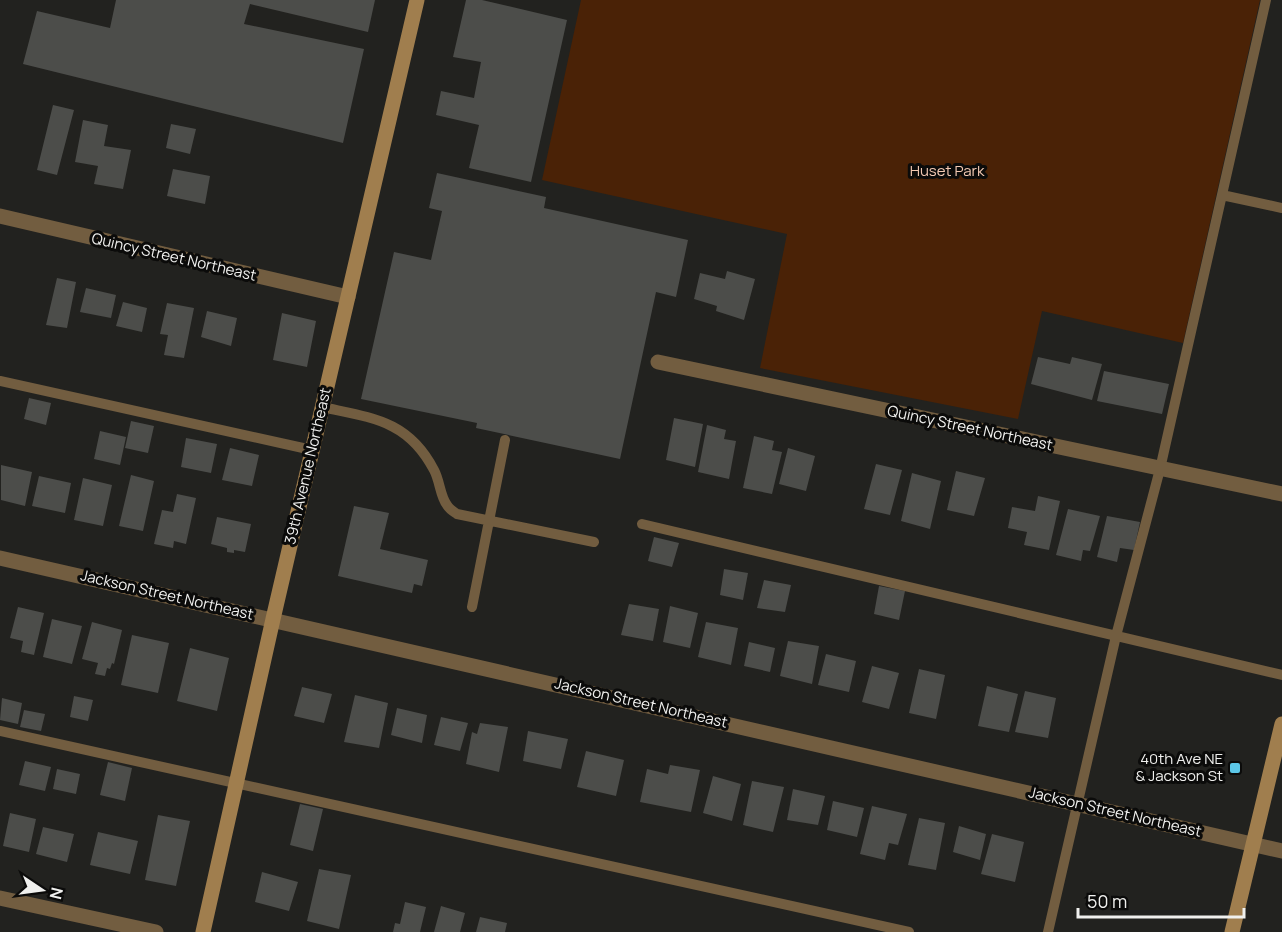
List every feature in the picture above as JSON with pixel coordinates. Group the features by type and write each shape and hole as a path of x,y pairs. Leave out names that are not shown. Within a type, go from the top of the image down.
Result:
{"street":[{"name":"39th Avenue Northeast","path":"203,932 273,619 417,0"},
{"name":"Quincy Street Northeast","path":"0,216 348,297"},
{"name":"Quincy Street Northeast","path":"658,362 1282,494"},
{"name":"Jackson Street Northeast","path":"0,558 1282,850"},
{"path":"1232,932 1282,724"},
{"path":"0,898 156,932"}],"lane":[{"path":"1048,932 1116,636 1160,469 1266,0"},
{"path":"1222,195 1282,208"},
{"path":"0,381 312,450"},
{"path":"322,407 375,418 406,435 420,447 435,472 446,505 457,514 594,542"},
{"path":"472,608 506,440"},
{"path":"642,524 1282,675"},
{"path":"0,731 909,932"}],"green space":[{"name":"Huset Park","path":"581,0 1260,0 1183,343 1042,311 1018,419 760,368 787,234 542,180"}],"building":[{"path":"116,0 375,0 368,32 250,4 244,24 364,49 343,143 23,64 37,11 110,28"},
{"path":"466,0 482,0 567,20 531,182 469,168 479,125 436,115 441,91 474,98 481,62 453,57"},
{"path":"53,105 74,110 57,175 37,170"},
{"path":"83,120 108,125 104,146 131,150 123,189 94,184 98,166 75,162"},
{"path":"171,124 196,129 190,154 166,148"},
{"path":"173,169 210,176 205,204 167,196"},
{"path":"437,173 546,197 544,208 688,240 676,297 656,292 620,459 476,428 477,423 361,399 394,252 431,260 442,211 429,208"},
{"path":"727,271 755,279 744,320 716,311 717,306 694,299 700,273 725,279"},
{"path":"57,278 76,282 67,328 46,325"},
{"path":"86,288 116,295 111,318 80,312"},
{"path":"123,302 147,308 142,332 116,326"},
{"path":"167,303 194,308 184,358 164,355 168,335 160,334"},
{"path":"207,311 237,318 231,346 201,337"},
{"path":"282,313 316,321 307,367 273,360"},
{"path":"1038,357 1070,364 1072,357 1102,364 1092,400 1031,384"},
{"path":"1104,371 1169,384 1162,414 1097,401"},
{"path":"29,398 51,403 46,425 24,419"},
{"path":"674,418 703,424 695,467 666,460"},
{"path":"131,421 154,426 148,453 125,448"},
{"path":"707,425 726,430 724,439 736,441 729,479 698,472"},
{"path":"100,431 126,437 120,465 94,459"},
{"path":"754,436 774,441 772,450 782,452 772,494 743,488"},
{"path":"186,438 217,444 211,473 181,467"},
{"path":"230,448 259,455 252,486 222,480"},
{"path":"788,448 815,456 806,491 779,484"},
{"path":"876,464 902,470 890,515 864,509"},
{"path":"1,465 32,472 25,506 1,500"},
{"path":"956,471 985,478 974,516 947,510"},
{"path":"912,473 941,481 930,529 901,521"},
{"path":"131,475 154,481 143,531 119,526"},
{"path":"39,476 71,483 65,513 32,506"},
{"path":"83,478 112,485 103,526 74,520"},
{"path":"177,494 196,498 186,544 174,541 173,548 154,544 162,510 173,512"},
{"path":"1038,496 1060,501 1049,550 1024,545 1027,532 1008,528 1012,507 1035,511"},
{"path":"354,506 389,513 380,549 428,560 422,586 414,584 412,593 338,576"},
{"path":"1068,509 1100,516 1090,551 1083,550 1081,561 1056,555"},
{"path":"1107,516 1140,522 1134,550 1120,548 1117,562 1097,557"},
{"path":"217,517 251,524 245,552 234,550 234,553 227,552 227,548 211,544"},
{"path":"654,537 679,543 672,567 648,561"},
{"path":"724,569 748,573 743,600 720,595"},
{"path":"764,580 791,585 785,612 757,608"},
{"path":"879,586 905,591 899,620 874,614"},
{"path":"629,604 659,609 653,641 621,635"},
{"path":"670,606 698,613 690,648 663,642"},
{"path":"18,607 44,613 34,655 21,652 23,641 10,638"},
{"path":"52,619 82,626 72,664 43,657"},
{"path":"92,622 122,630 114,664 112,663 110,669 107,668 105,676 95,674 98,663 82,659"},
{"path":"706,622 738,628 731,665 698,657"},
{"path":"132,635 169,643 158,693 121,685"},
{"path":"788,641 819,646 812,684 780,676"},
{"path":"749,642 775,648 770,672 744,666"},
{"path":"190,648 229,658 217,711 177,701"},
{"path":"826,654 856,661 849,692 818,685"},
{"path":"872,666 899,673 889,709 862,702"},
{"path":"919,669 945,675 936,719 909,713"},
{"path":"987,686 1018,694 1009,732 978,726"},
{"path":"302,687 332,694 324,723 294,716"},
{"path":"1025,691 1056,698 1048,738 1015,732"},
{"path":"355,695 388,703 379,748 344,742"},
{"path":"74,696 93,700 88,721 70,717"},
{"path":"2,698 22,703 18,724 0,720"},
{"path":"397,708 427,715 422,743 391,735"},
{"path":"24,710 45,714 41,731 20,727"},
{"path":"441,717 468,723 460,751 434,745"},
{"path":"480,723 508,727 499,772 466,764 472,732 477,734"},
{"path":"528,731 568,739 561,769 523,761"},
{"path":"586,751 624,760 616,796 577,787"},
{"path":"25,761 51,767 45,791 19,785"},
{"path":"108,762 132,768 125,801 100,795"},
{"path":"670,765 700,770 691,812 640,802 647,769 668,774"},
{"path":"57,769 80,774 76,794 53,789"},
{"path":"713,776 741,784 732,821 703,813"},
{"path":"752,781 784,787 773,832 743,825"},
{"path":"793,789 825,796 818,825 787,820"},
{"path":"833,801 864,808 857,837 827,830"},
{"path":"300,804 323,809 313,851 290,845"},
{"path":"872,806 907,814 898,845 889,843 885,860 860,854"},
{"path":"10,813 36,819 29,852 3,846"},
{"path":"158,815 190,821 176,886 145,880"},
{"path":"919,818 945,823 936,870 908,865"},
{"path":"959,826 986,834 980,860 953,852"},
{"path":"43,827 74,834 67,862 36,854"},
{"path":"98,832 138,841 130,874 90,865"},
{"path":"992,834 1024,842 1015,882 981,874"},
{"path":"319,869 351,875 339,929 307,921"},
{"path":"262,872 298,882 289,911 255,902"},
{"path":"405,902 426,907 420,932 393,932 395,923 400,924"},
{"path":"441,906 465,913 460,932 434,932"},
{"path":"480,917 507,923 505,932 476,932"}],"place":[{"name":"40th Ave NE & Jackson St","path":"1235,768"}]}
